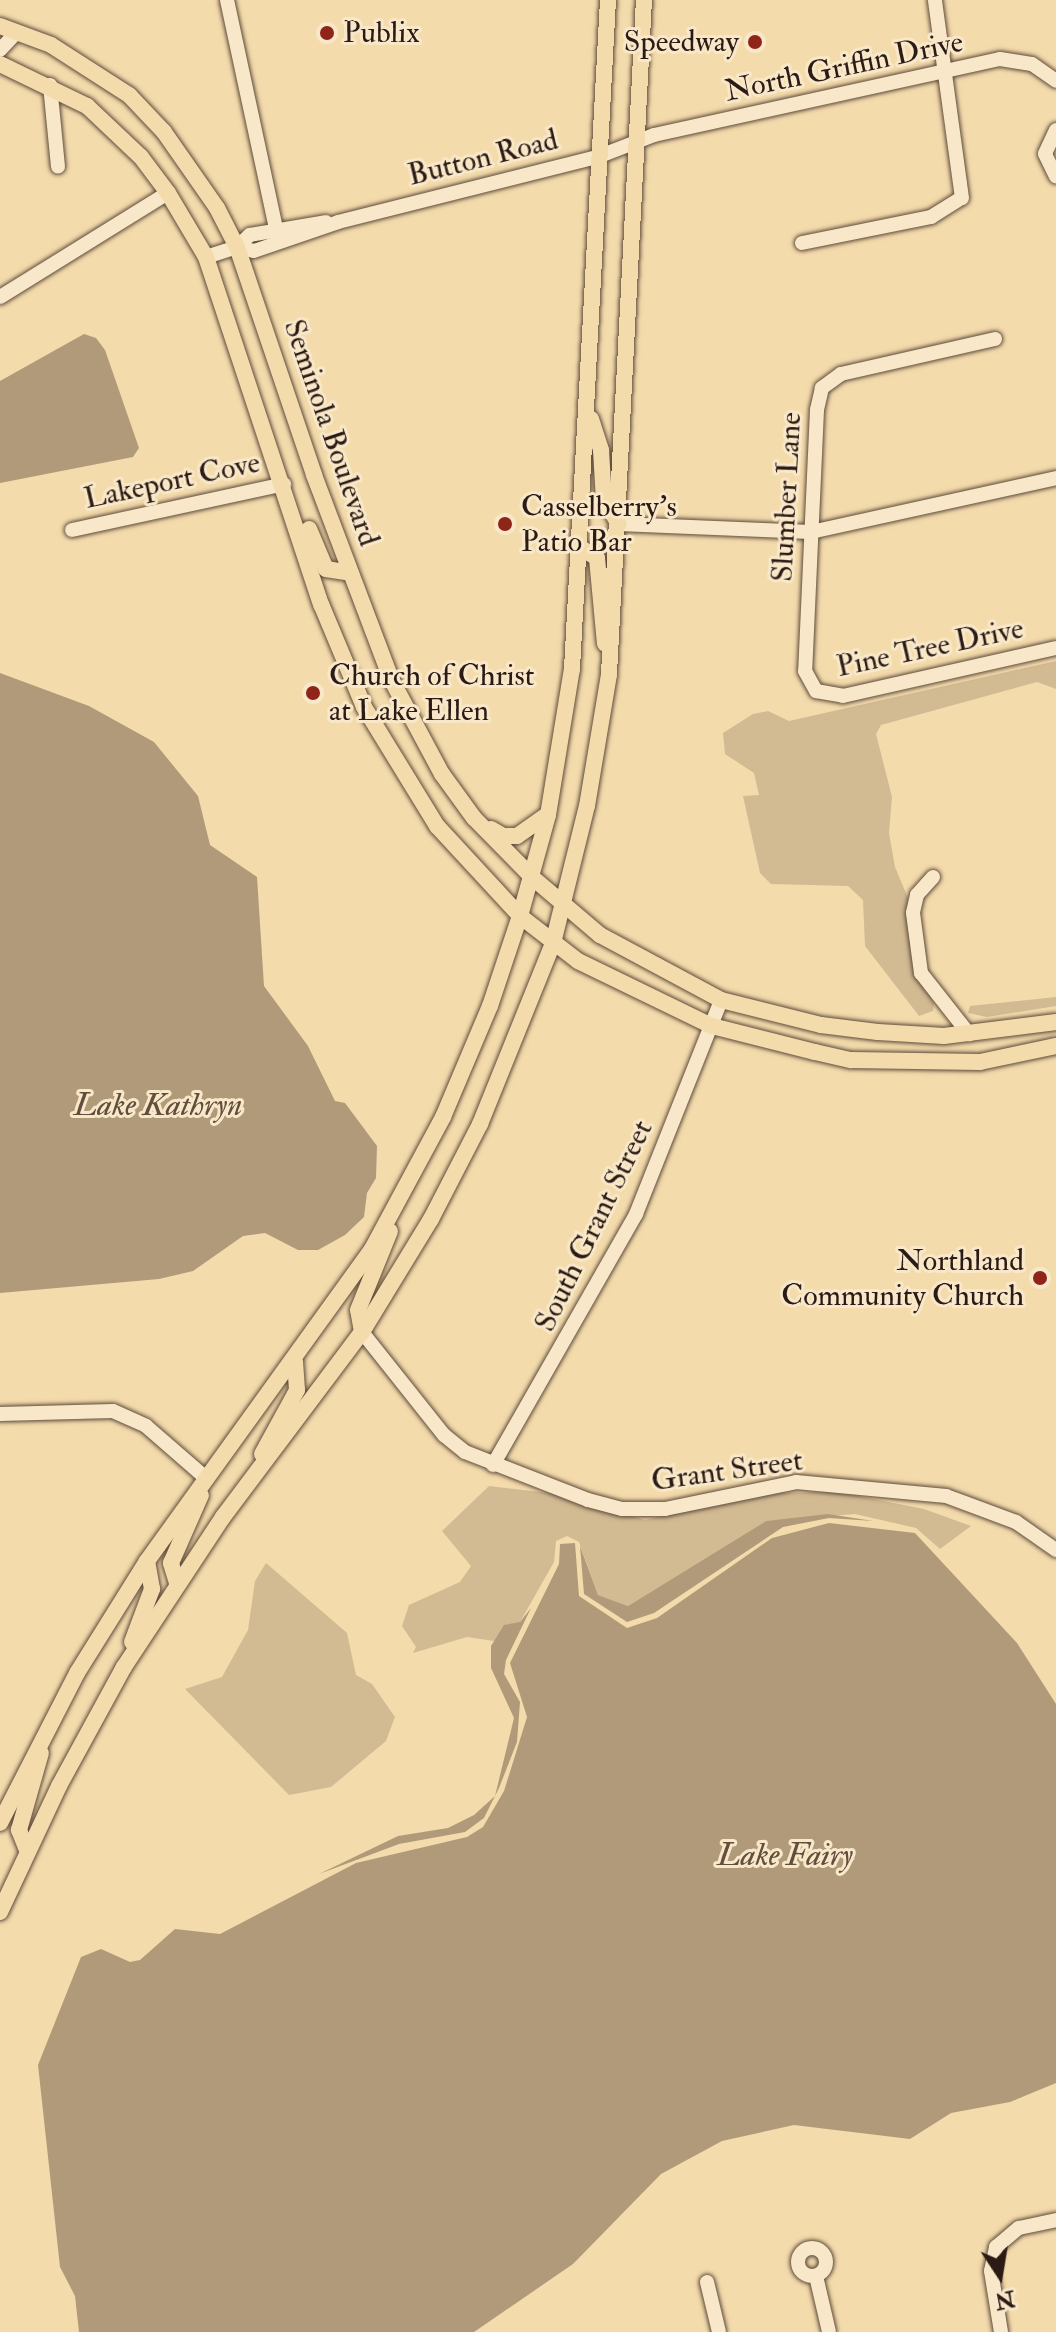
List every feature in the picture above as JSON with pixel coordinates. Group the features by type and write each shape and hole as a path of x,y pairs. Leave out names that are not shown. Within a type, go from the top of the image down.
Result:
{"main road":[{"path":"362,1332 358,1310 400,1199 464,1070 533,878 548,815 572,669 581,548 608,0"},
{"path":"0,1912 27,1850 124,1667 177,1583 362,1332 431,1219 478,1129 553,943 564,907 609,674 644,0"},
{"name":"Seminola Boulevard","path":"0,26 51,45 129,95 164,132 237,247 351,573 413,725 474,818 533,878 600,935 721,1000 821,1025 969,1034 1056,1022"},
{"name":"Seminola Boulevard","path":"0,64 50,85 108,124 168,193 206,257 284,484 321,604 388,753 454,848 520,916 553,943 712,1026 851,1060 980,1062 1056,1046"},
{"path":"587,406 601,450 604,500 619,524"},
{"path":"284,484 298,499 322,565 338,575 351,573"},
{"path":"581,548 592,552 598,565 609,674"},
{"path":"474,818 503,836 517,836 548,815"},
{"path":"0,1823 47,1728 147,1561 295,1361 400,1199"},
{"path":"250,1481 297,1390 295,1361"},
{"path":"177,1583 171,1563 191,1527 207,1479"},
{"path":"124,1667 152,1589 147,1561"},
{"path":"27,1850 19,1830 47,1728"}],"street":[{"path":"227,0 276,229"},
{"path":"802,243 931,217 957,204 964,186 943,71 935,0"},
{"path":"0,50 17,32"},
{"name":"North Griffin Drive","path":"638,139 943,71 1018,60 1056,81"},
{"path":"50,85 58,167"},
{"path":"1056,130 1045,154 1056,177"},
{"name":"Button Road","path":"237,247 254,251 338,222 600,156 638,139"},
{"path":"0,297 168,193"},
{"name":"Button Road","path":"206,257 237,247 250,235 338,222"},
{"name":"Slumber Lane","path":"816,691 805,671 822,388 841,374 995,339"},
{"path":"619,524 811,532 1056,478"},
{"name":"Lakeport Cove","path":"72,530 284,484"},
{"name":"Pine Tree Drive","path":"816,691 843,696 1056,648"},
{"path":"933,877 917,895 913,913 921,973 969,1034"},
{"name":"South Grant Street","path":"493,1465 636,1214 721,1000"},
{"name":"Grant Street","path":"362,1332 444,1435 493,1465 622,1509 665,1509 796,1482 946,1496 988,1509 1053,1543"},
{"path":"0,1414 113,1411 146,1426 207,1479"},
{"path":"1001,2332 991,2271 996,2247 1019,2228 1056,2220"},
{"path":"816,2276 829,2332"},
{"path":"707,2282 719,2332"}],"shaded area":[{"path":"1056,661 1056,689 1037,682 881,725 876,734 892,797 889,833 895,867 908,898 913,964 934,1004 933,1011 919,1016 865,946 863,900 848,886 771,884 760,873 743,796 759,795 754,773 725,754 723,733 753,714 768,711 789,721"},
{"path":"1056,997 1056,1006 987,1017 968,1013 970,1006"},
{"path":"489,1486 549,1493 645,1520 765,1493 838,1492 924,1509 971,1526 940,1549 916,1528 855,1514 766,1521 628,1606 598,1595 579,1542 567,1536 556,1541 554,1562 520,1622 494,1641 467,1637 413,1653 416,1647 402,1626 409,1605 460,1582 471,1566 442,1531"},
{"path":"266,1563 347,1633 356,1675 372,1684 395,1717 386,1741 331,1787 289,1795 185,1689 222,1677 248,1630 255,1581"}],"water":[{"path":"84,334 96,338 105,350 139,448 133,457 0,483 0,381"},
{"name":"Lake Kathryn","path":"0,673 89,706 154,742 198,796 210,845 257,877 264,986 308,1046 335,1101 345,1103 377,1146 376,1178 367,1193 364,1217 345,1235 318,1250 298,1250 265,1233 243,1236 193,1271 159,1279 0,1293"},
{"path":"828,1514 873,1521 829,1518 783,1527 654,1613 627,1622 584,1594 580,1546 598,1595 628,1606 766,1521"},
{"name":"Lake Fairy","path":"829,1523 915,1533 1017,1643 1056,1704 1056,2083 1010,2102 951,2113 910,2139 794,2125 722,2141 661,2174 573,2264 474,2332 79,2332 75,2296 60,2267 38,2065 81,1957 101,1949 130,1962 140,1960 175,1929 220,1934 356,1863 467,1837 483,1827 504,1791 527,1717 510,1663 559,1564 560,1544 575,1543 579,1596 627,1628 657,1618 772,1538"},
{"path":"531,1608 506,1660 504,1674 520,1702 517,1742 495,1796 514,1718 491,1668 491,1646 504,1625 520,1622"},
{"path":"495,1796 484,1818 465,1832 399,1844 319,1874 398,1836 448,1828 474,1815"}],"place":[{"name":"Publix","path":"327,33"},
{"name":"Speedway","path":"755,42"},
{"name":"Casselberry's Patio Bar","path":"505,524"},
{"name":"Church of Christ at Lake Ellen","path":"313,693"},
{"name":"Northland Community Church","path":"1040,1278"}]}
